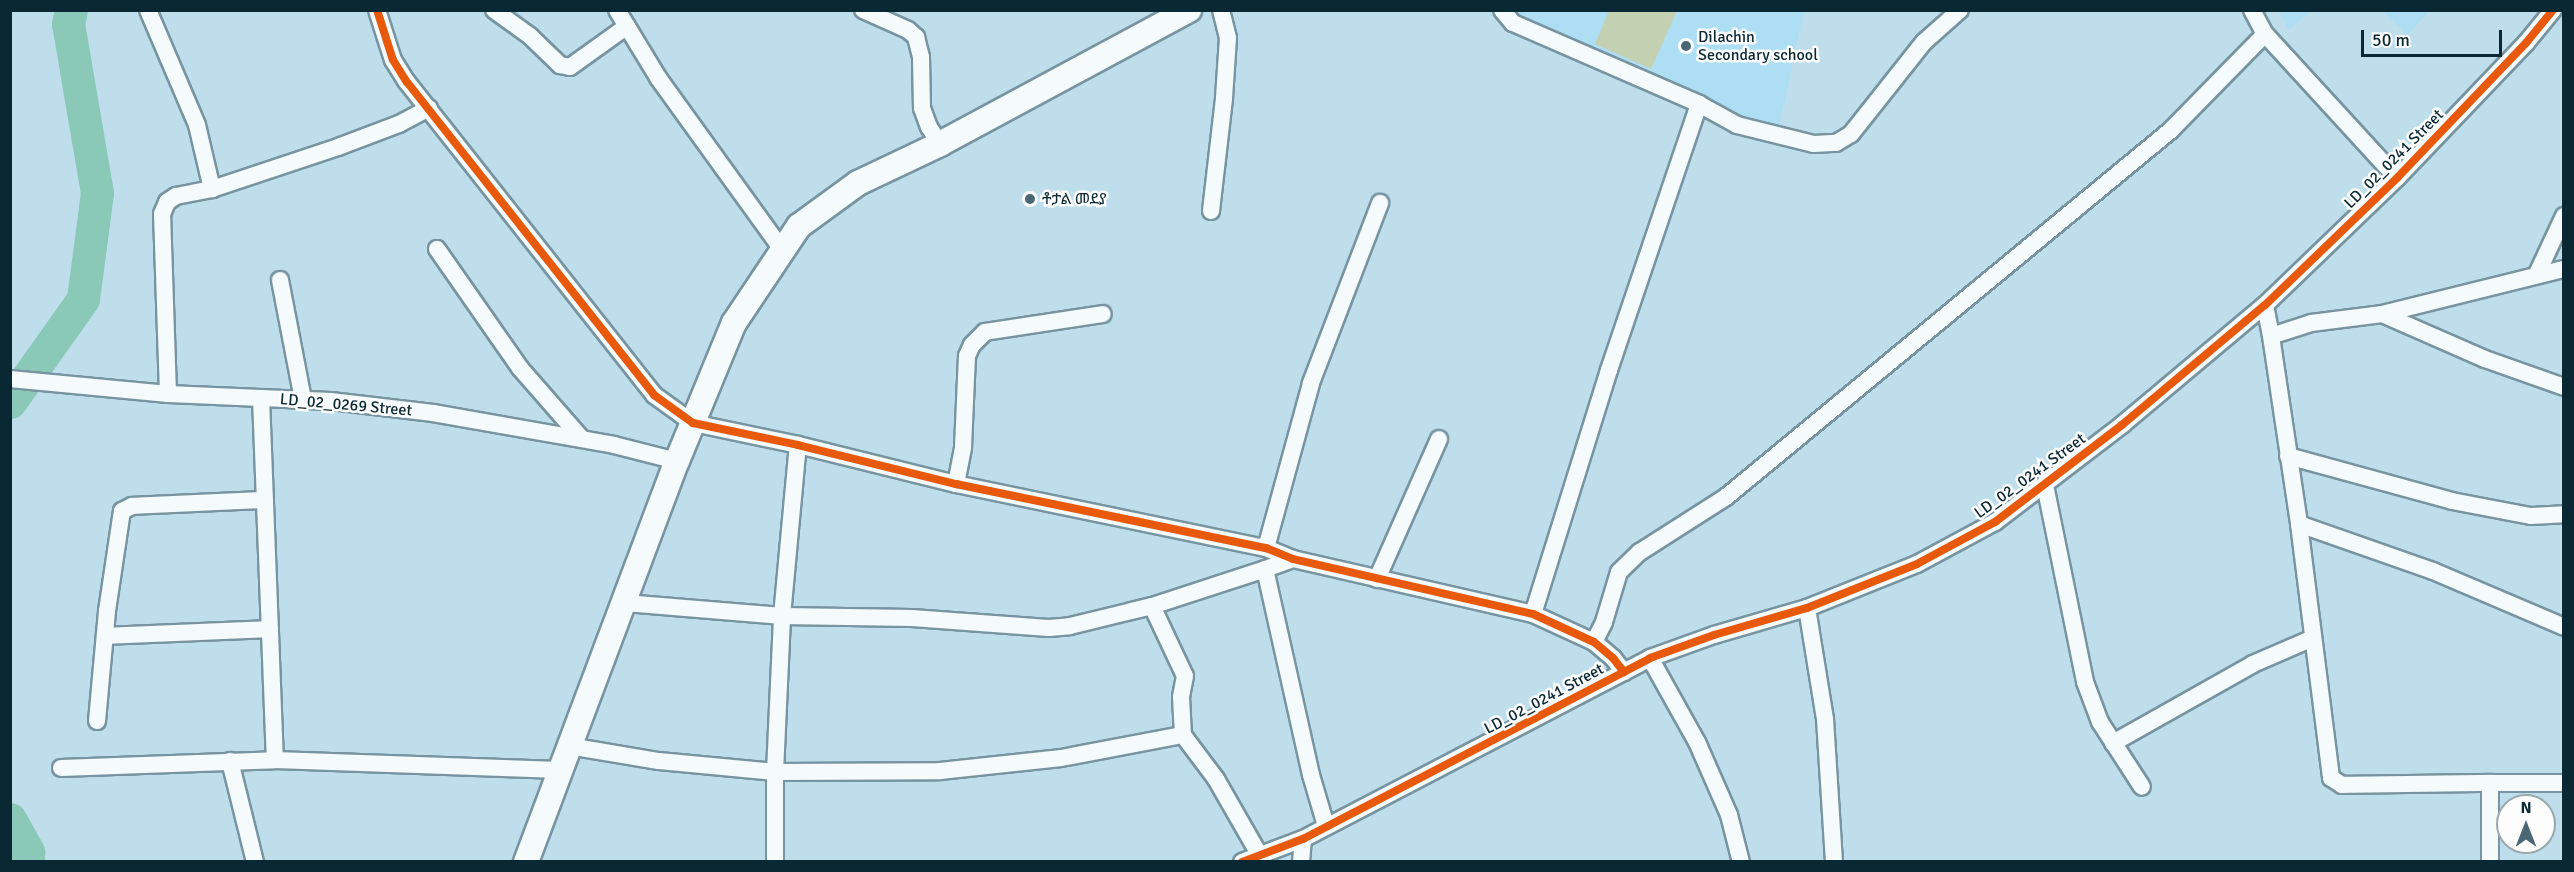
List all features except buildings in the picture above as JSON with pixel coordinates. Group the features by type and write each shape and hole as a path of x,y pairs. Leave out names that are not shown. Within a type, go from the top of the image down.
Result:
{"main road":[{"path":"526,861 677,462 734,323 781,248 799,226 858,183 940,144 1189,10"}],"street":[{"path":"148,10 197,124 212,189"},
{"path":"377,10 393,60 407,82 654,395 693,423 798,445 956,484 1266,548 1293,559 1533,614 1594,642 1613,658 1624,672"},
{"path":"494,10 530,36 560,65 570,67 627,26"},
{"path":"617,10 659,78 781,248"},
{"path":"863,10 909,30 916,37 921,57 922,108 929,127 940,144"},
{"path":"1211,211 1224,98 1228,38 1221,10"},
{"path":"1502,10 1513,22 1699,104 1737,125 1814,144 1836,144 1851,134 1924,42 1960,10"},
{"path":"2252,10 2265,34 2397,178"},
{"name":"LD_02_0241 Street","path":"1242,861 1303,839 1650,658 1714,635 1807,608 1917,564 1995,522 2123,424 2265,304 2397,178 2526,43 2553,10"},
{"path":"1594,642 1604,622 1619,572 1640,552 1726,497 2161,137 2265,34"},
{"path":"1533,614 1609,370 1699,104"},
{"path":"168,394 162,214 166,202 176,196 212,189 348,143 399,124 429,108"},
{"path":"1266,548 1311,383 1380,204"},
{"path":"2537,274 2564,216"},
{"path":"437,249 520,368 582,439"},
{"path":"2271,336 2311,323 2382,314 2564,269"},
{"path":"280,280 303,400"},
{"path":"2265,304 2299,524 2327,761 2331,778 2342,785 2564,783"},
{"path":"956,484 963,447 967,356 972,345 984,332 1103,314"},
{"path":"2382,314 2485,359 2564,387"},
{"name":"LD_02_0269 Street","path":"10,379 168,394 303,400 433,413 582,439 677,462"},
{"path":"261,398 275,760"},
{"path":"1377,579 1439,439"},
{"path":"775,861 775,772 782,616 798,445"},
{"path":"2288,456 2452,501 2531,516 2564,514"},
{"path":"2045,485 2085,682 2100,722 2142,787"},
{"path":"97,721 105,636 122,511 132,506 265,500"},
{"path":"2299,524 2433,571 2564,627"},
{"path":"624,603 782,616 912,618 1049,628 1070,626 1152,606 1293,559"},
{"path":"1265,569 1309,765 1326,826"},
{"path":"1152,606 1185,676 1181,697 1183,735 1216,780 1259,854"},
{"path":"1807,608 1825,719 1834,861"},
{"path":"105,636 270,629"},
{"path":"2113,743 2253,664 2313,638"},
{"path":"1650,658 1697,742 1729,815 1741,861"},
{"path":"569,746 659,761 775,772 940,771 1061,758 1183,735"},
{"path":"61,768 275,760 560,770"},
{"path":"230,761 255,861"},
{"path":"2490,783 2490,861"},
{"path":"1301,861 1303,839"}],"shaded area":[{"name":"Dilachin Secondary school","path":"1496,11 1804,11 1778,132"},
{"path":"2279,11 2311,11 2289,30"},
{"path":"2382,11 2429,11 2408,35"}],"green space":[{"path":"1609,11 1677,11 1651,69 1595,44"}],"waterway":[{"path":"10,402 83,299 97,193 68,24 71,10"},
{"path":"10,819 28,852 28,862"}],"cycle path":[{"path":"377,10 393,60 407,82 654,395 693,423 798,445 956,484 1266,548 1293,559 1533,614 1594,642 1613,658 1624,672"},
{"path":"1242,862 1303,839 1650,658 1714,635 1807,608 1917,564 1995,522 2123,424 2265,305 2397,178 2526,43 2553,10"}],"place":[{"name":"Dilachin Secondary school","path":"1686,46"},
{"name":"ቶታል መደያ","path":"1030,199"}]}
